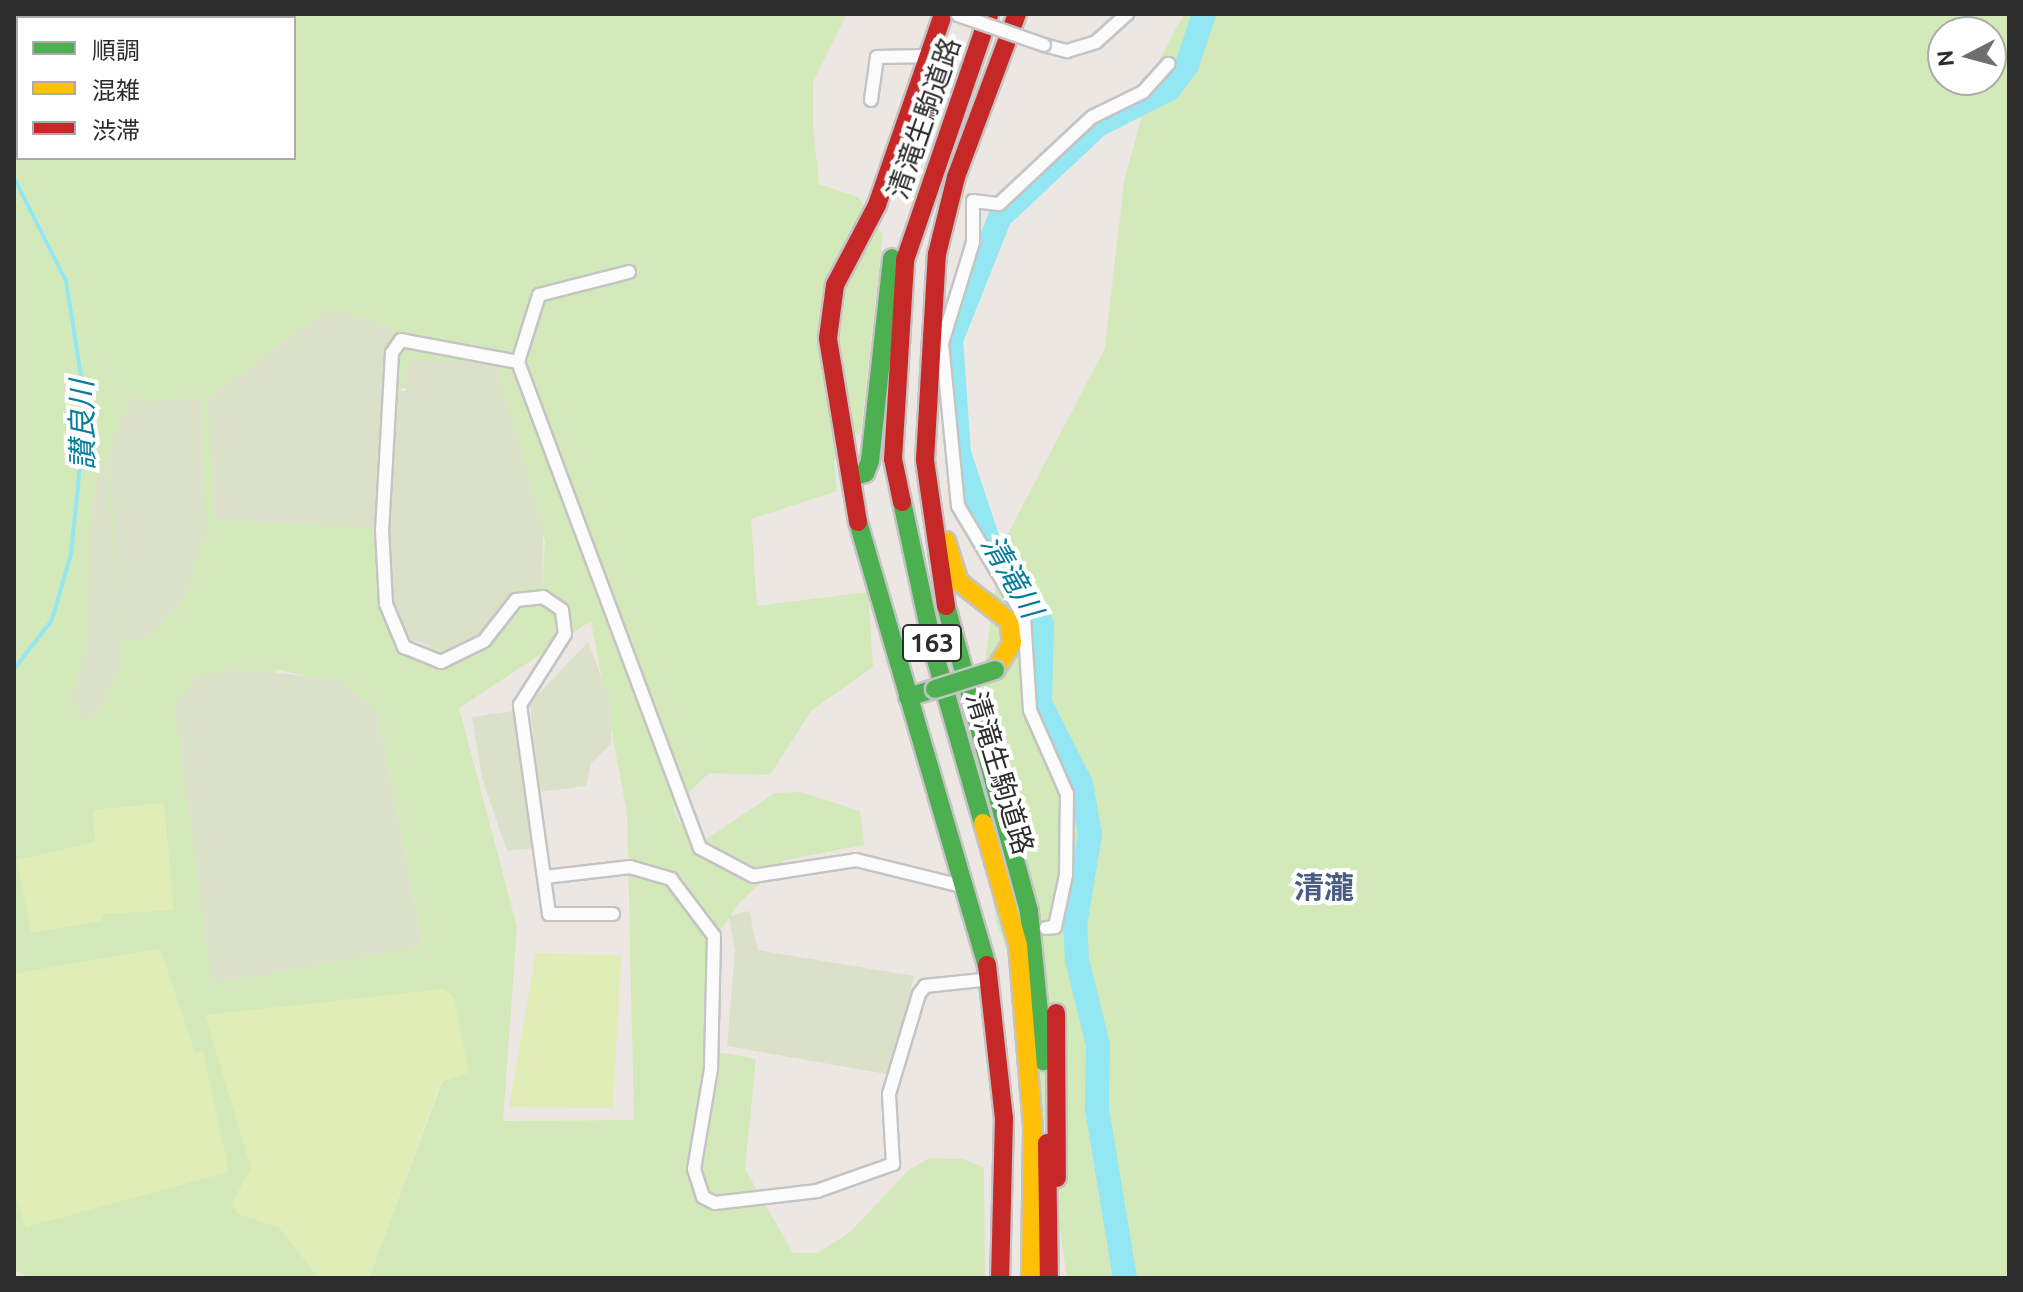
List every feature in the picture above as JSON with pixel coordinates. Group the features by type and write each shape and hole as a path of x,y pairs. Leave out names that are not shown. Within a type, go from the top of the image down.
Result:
{"main road":[{"path":"943,14 877,205 830,305 830,361 861,540 966,887 990,979 1004,1118 1000,1278"},
{"name":"清滝生駒道路","path":"989,14 905,260 893,459 935,656 1018,945 1033,1128 1031,1278"},
{"name":"清滝生駒道路","path":"1017,14 940,239 926,399 925,460 952,647 1013,848 1039,972 1049,1278"},
{"name":"163","path":"852,477 865,473 870,461 892,258 932,185"},
{"path":"926,399 946,541 963,628 1046,928 1062,1152 1049,1225"},
{"path":"908,697 995,670 1009,653 1012,632 1004,613 979,601 959,582 946,541"},
{"path":"963,628 966,612 979,601"}],"street":[{"path":"957,14 1067,51 1096,42 1127,14"},
{"path":"871,100 877,57 929,56"},
{"path":"1046,928 1055,927 1066,875 1067,794 1030,710 1024,617 958,506 942,343 973,242 973,201 999,204 1092,117 1143,92 1168,64"},
{"path":"629,272 539,295 518,362 700,848 753,876 856,860 966,887"},
{"path":"518,362 401,340 392,353 381,565 404,647 441,662 484,641 516,600 543,597 562,610 565,634 520,705 549,914 613,914"},
{"path":"545,877 630,867 671,879 714,936 711,1069 694,1169 703,1197 715,1203 817,1191 893,1164 889,1094 919,994 925,986 990,979"}],"green space":[{"path":"14,14 847,14 813,82 813,127 819,184 858,197 883,235 861,431 834,460 837,491 751,519 757,606 868,592 873,667 812,710 770,775 709,773 673,808 693,848 775,793 801,792 860,811 864,845 785,860 739,903 711,944 706,1050 756,1059 745,1169 793,1253 818,1253 850,1232 909,1170 930,1158 962,1159 984,1167 985,1278 369,1278 443,1079 454,998 249,1156 251,1169 232,1203 238,1214 279,1227 319,1278 31,1278 14,1271 14,1192 27,1227 202,1051 195,1054 160,949 14,974","holes":["471,357 494,360 545,541 542,585 515,588 474,642 419,647 394,610 397,391 471,363","591,621 627,813 634,1120 503,1121 517,927 459,708","275,669 317,678 377,709 423,946"]},
{"path":"1184,14 2009,14 2009,1278 1067,1278 1028,1004 997,925 970,768 1001,547 1105,348 1124,181 1155,68"},
{"path":"329,308 392,328 375,528 215,520 207,399"},
{"path":"471,356 495,360 543,526 542,585 515,588 474,642 448,652 408,638 394,610 394,572 386,572 396,391 406,391 407,359 471,363"},
{"path":"133,393 143,402 201,397 207,529 184,600 148,638 120,639 109,449"},
{"path":"106,449 121,664 99,711 85,720 71,701 87,643 91,505"},
{"path":"588,642 611,703 611,744 591,763 586,786 539,792 530,703"},
{"path":"231,669 338,679 377,709 423,946 212,984 174,704 198,676"},
{"path":"513,711 534,848 507,851 482,778 472,717"},
{"path":"164,803 174,910 102,914 102,921 31,933 17,860 95,842 93,810"},
{"path":"749,911 758,950 914,976 893,1068 886,1074 727,1046 735,952 729,916"},
{"path":"160,949 195,1054 203,1051 229,1172 26,1227 14,1192 14,974"},
{"path":"536,953 621,955 613,1108 509,1107"},
{"path":"444,989 454,998 469,1072 440,1083 369,1278 319,1278 279,1227 238,1214 232,1203 251,1168 205,1015"}],"waterway":[{"name":"清滝川","path":"1125,1278 1097,1109 1098,1045 1077,960 1075,925 1090,834 1081,784 1040,703 1042,624 993,555 959,453 951,340 1000,217 1098,125 1169,89 1187,65 1204,14"},
{"name":"讃良川","path":"14,178 66,281 86,407 71,554 52,620 14,669"}],"traffic: fast":[{"path":"852,477 865,473 870,461 892,258"},
{"path":"902,502 935,656 983,823"},
{"path":"858,522 987,965"},
{"path":"946,606 1029,912 1044,1061"},
{"path":"935,689 995,670"},
{"path":"908,697 935,689"}],"traffic: slow":[{"path":"946,541 959,582 1009,621 1012,643 995,670"},
{"path":"983,823 1018,945 1033,1128 1031,1278"}],"traffic: jam":[{"path":"858,522 828,338 835,285 877,205 943,14"},
{"path":"902,502 893,459 905,260 989,14"},
{"path":"946,606 925,460 937,254 956,177 1017,14"},
{"path":"987,965 1004,1118 1000,1278"},
{"path":"1056,1013 1057,1178"},
{"path":"1047,1143 1049,1278"}],"district":[{"name":"清瀧","path":"1324,887"}]}
